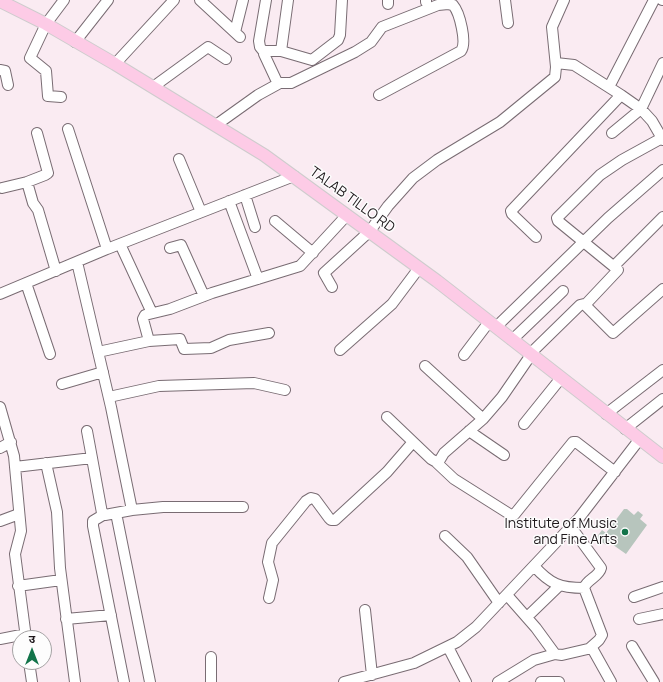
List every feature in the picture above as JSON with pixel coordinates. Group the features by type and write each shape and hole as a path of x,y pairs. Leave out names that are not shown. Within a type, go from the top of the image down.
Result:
{"main road":[{"name":"TALAB TILLO RD","path":"0,1 46,24 115,64 216,125 294,176 452,293 639,440 663,457"}],"street":[{"path":"61,97 48,96 46,71 30,58 46,24 64,0"},
{"path":"75,42 108,0"},
{"path":"115,64 174,0"},
{"path":"200,0 238,34 243,0"},
{"path":"266,0 259,41 260,47 264,52 278,83"},
{"path":"281,51 288,0"},
{"path":"264,52 281,51 312,60 338,40 340,35 342,0"},
{"path":"505,0 508,23"},
{"path":"332,287 324,273 370,231 388,206 413,178 437,160 500,122 549,83 556,75 562,63 552,27 564,0"},
{"path":"610,87 654,0"},
{"path":"278,83 291,83 355,52 371,42 382,27 438,5 453,5 459,16 463,40 463,48 461,51 380,95"},
{"path":"153,87 208,46 226,58"},
{"path":"437,463 446,452 483,419 512,385 531,354 580,305 585,305 617,273 618,270 614,266 558,221 558,216 584,189 609,168 661,134 641,109 581,69 562,63"},
{"path":"612,133 641,109 663,63"},
{"path":"0,70 5,71 8,85"},
{"path":"216,125 258,96 277,86 278,83"},
{"path":"536,237 512,214 511,211 621,95"},
{"path":"68,129 107,249"},
{"path":"2,188 27,182 48,173 37,133"},
{"path":"179,159 201,212"},
{"path":"464,355 493,325 663,170"},
{"path":"0,294 107,249 294,176"},
{"path":"27,182 33,203 38,210 56,270"},
{"path":"244,195 255,227"},
{"path":"228,201 258,279"},
{"path":"149,341 143,318 145,315 300,266 347,214"},
{"path":"614,266 663,217"},
{"path":"275,221 313,252"},
{"path":"120,244 152,313"},
{"path":"170,248 181,245 204,296"},
{"path":"77,262 109,397 132,510"},
{"path":"340,350 392,304 418,268"},
{"path":"26,283 50,354"},
{"path":"585,305 613,333 663,289"},
{"path":"512,340 563,291"},
{"path":"98,352 149,341 180,339 184,349 204,348 213,347 229,340 269,333"},
{"path":"425,366 483,419"},
{"path":"606,414 663,370"},
{"path":"62,384 103,372"},
{"path":"524,424 561,378"},
{"path":"109,397 159,386 254,383 285,390"},
{"path":"625,429 663,399"},
{"path":"0,407 11,442 15,467 21,535 15,547 14,554 25,630"},
{"path":"387,417 454,479 511,515 514,514 573,442 576,442 615,472"},
{"path":"87,431 103,514"},
{"path":"469,431 504,455"},
{"path":"344,682 414,663 448,647 476,627 594,501 639,440"},
{"path":"0,448 11,442"},
{"path":"269,598 273,580 268,562 272,543 306,501 313,498 331,520 335,520 387,472 413,442"},
{"path":"15,467 92,458"},
{"path":"46,463 57,512 61,580 75,682"},
{"path":"124,682 92,523 103,514 132,510 184,506 243,507"},
{"path":"116,513 150,682"},
{"path":"0,521 19,514"},
{"path":"498,682 534,660 555,654 562,655 590,648 602,635 584,588 586,583 599,573 601,568 571,527"},
{"path":"444,536 467,557 499,603"},
{"path":"534,566 545,577 559,586 584,588"},
{"path":"18,586 61,580"},
{"path":"527,617 559,586"},
{"path":"634,597 663,587"},
{"path":"507,595 527,617 555,654"},
{"path":"365,610 372,675"},
{"path":"640,619 663,614"},
{"path":"66,619 111,615"},
{"path":"0,639 12,638"},
{"path":"632,646 654,682"},
{"path":"448,647 466,682"},
{"path":"590,648 610,682"},
{"path":"211,657 211,682"},
{"path":"30,670 32,682"},
{"path":"541,682 559,682"}],"building":[{"name":"Institute of Music and Fine Arts","path":"624,509 627,509 634,515 638,511 643,515 640,519 647,525 626,554 609,542 606,545 596,538 602,530 606,533"}],"place":[{"name":"Institute of Music and Fine Arts","path":"625,532"}]}
